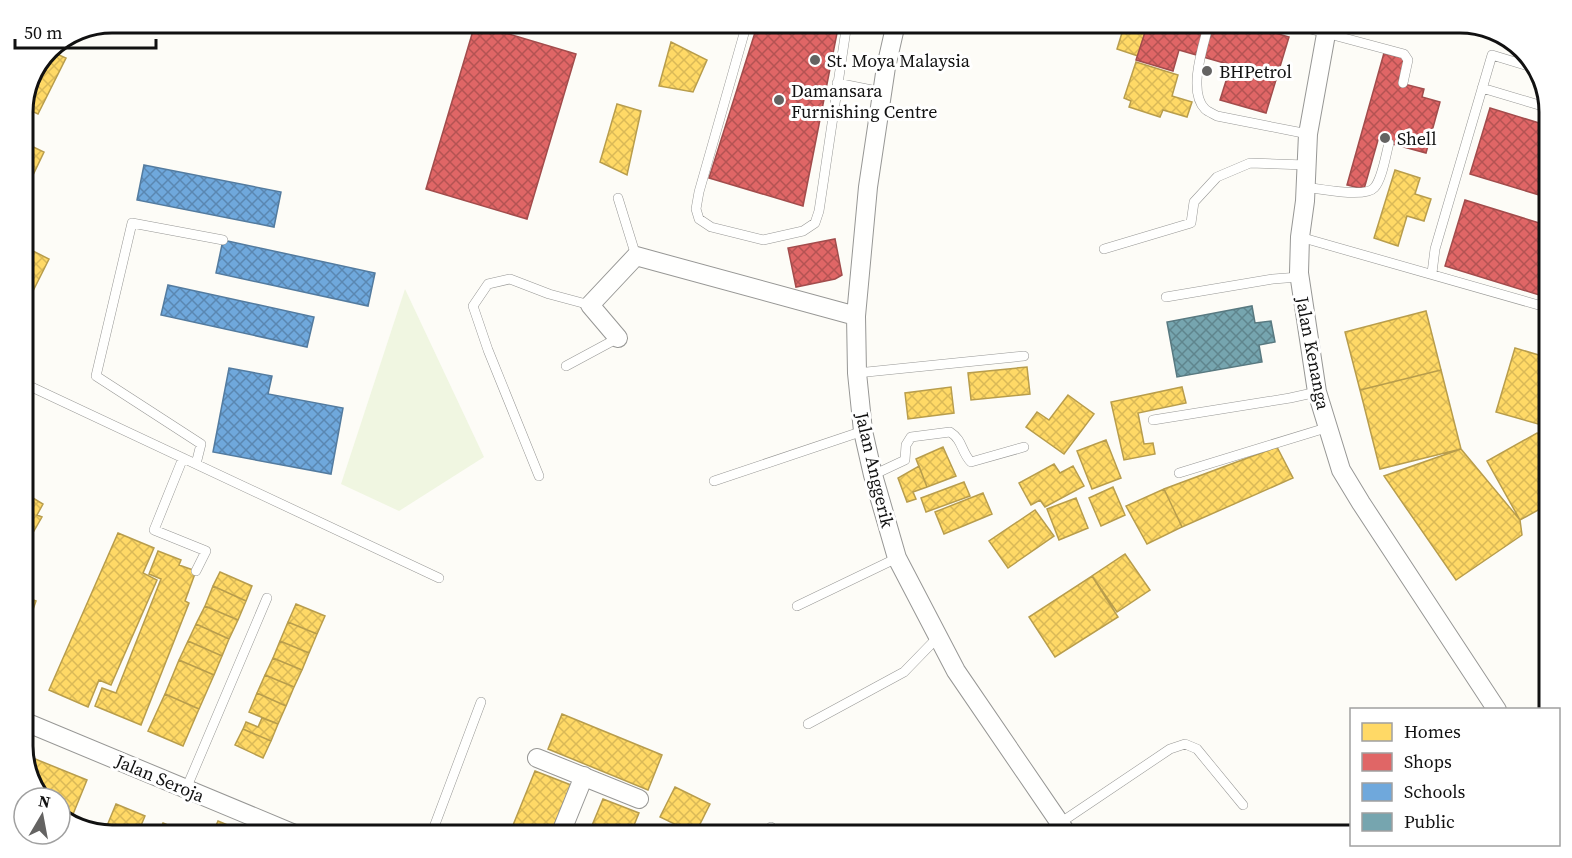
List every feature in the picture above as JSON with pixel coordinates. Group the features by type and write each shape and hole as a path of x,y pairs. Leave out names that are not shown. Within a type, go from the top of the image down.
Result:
{"street":[{"name":"Jalan Anggerik","path":"894,33 882,92 868,187 856,316 857,373 863,431 897,558 956,671 1061,825"},
{"name":"Jalan Kenanga","path":"1326,33 1308,134 1305,201 1300,237 1299,277 1317,392 1341,470 1496,708"},
{"path":"618,338 590,305 636,256 856,316"},
{"name":"Jalan Seroja","path":"33,725 271,825"},
{"path":"537,758 639,799"},
{"path":"564,825 584,777"}],"lane":[{"path":"744,33 696,208 699,219 711,227 763,240 802,231 815,223 819,211 845,33"},
{"path":"1207,33 1197,75 1198,96 1205,109 1217,116 1308,134"},
{"path":"1342,33 1404,54 1408,60 1403,83"},
{"path":"1432,273 1435,249 1492,56 1523,65"},
{"path":"837,83 882,92"},
{"path":"1482,88 1539,105"},
{"path":"1305,188 1364,194 1373,189 1377,183 1389,142"},
{"path":"1104,249 1191,223 1194,202 1217,177 1250,163 1306,165"},
{"path":"618,198 636,256"},
{"path":"196,464 201,444 96,376 132,223 223,240"},
{"path":"1300,237 1539,305"},
{"path":"1166,297 1272,279 1299,277"},
{"path":"539,476 488,350 473,306 488,284 510,279 549,294 590,305"},
{"path":"566,366 618,338"},
{"path":"857,373 1024,357"},
{"path":"33,388 440,578"},
{"path":"1153,420 1317,392"},
{"path":"1179,473 1329,427"},
{"path":"714,481 863,431"},
{"path":"873,475 905,460 906,445 911,437 950,432 958,436 965,456 971,462 1024,447"},
{"path":"183,458 154,530 206,551 196,571"},
{"path":"797,606 897,558"},
{"path":"186,789 267,598"},
{"path":"808,724 903,672 938,637"},
{"path":"435,825 482,702"},
{"path":"1069,825 1170,749 1185,744 1197,749 1243,805"}],"green space":[{"path":"405,289 484,457 399,511 341,484"}],"building: Homes":[{"path":"1122,33 1145,33 1138,56 1117,49"},
{"path":"671,42 707,60 693,92 659,86"},
{"path":"58,55 66,58 38,114 33,112 33,107 41,77"},
{"path":"1136,62 1178,75 1172,96 1192,102 1187,117 1163,110 1160,117 1129,107 1131,101 1124,98"},
{"path":"617,104 641,111 627,175 600,162"},
{"path":"33,147 44,152 33,175"},
{"path":"1395,170 1420,178 1415,194 1431,199 1424,221 1407,216 1398,246 1374,238"},
{"path":"33,251 49,259 33,291"},
{"path":"1426,311 1441,370 1360,390 1345,332"},
{"path":"1515,348 1539,355 1539,424 1496,412"},
{"path":"1027,367 1030,394 971,400 968,373"},
{"path":"1441,370 1461,449 1380,469 1360,390"},
{"path":"951,387 954,413 908,419 905,393"},
{"path":"1182,387 1186,403 1138,413 1144,444 1153,443 1155,454 1124,460 1111,402"},
{"path":"1068,395 1094,414 1064,454 1026,427 1037,412 1049,420"},
{"path":"1539,434 1539,510 1520,520 1487,461"},
{"path":"1106,440 1121,478 1092,489 1077,451"},
{"path":"943,447 956,476 927,487 916,459"},
{"path":"1277,447 1293,478 1182,527 1164,489"},
{"path":"1461,449 1520,520 1522,535 1456,580 1384,476"},
{"path":"1054,464 1060,473 1073,466 1084,486 1045,507 1040,500 1031,505 1019,483"},
{"path":"919,466 927,487 913,492 916,499 907,502 898,478"},
{"path":"964,482 970,496 926,512 921,498"},
{"path":"1113,487 1125,515 1101,526 1089,498"},
{"path":"1164,489 1182,527 1147,544 1126,506"},
{"path":"983,493 992,514 944,534 935,512"},
{"path":"33,498 43,504 37,515 42,517 33,533"},
{"path":"1076,498 1088,528 1059,540 1047,509"},
{"path":"1035,510 1054,536 1008,568 989,541"},
{"path":"118,533 154,548 143,573 157,580 111,685 99,680 88,707 49,690"},
{"path":"158,551 181,560 179,565 196,571 185,601 189,603 141,725 95,706 102,688 116,693 161,579 149,574"},
{"path":"1125,554 1150,590 1117,612 1092,576"},
{"path":"220,572 252,586 246,601 213,586"},
{"path":"1092,576 1118,617 1055,657 1029,617"},
{"path":"213,586 246,601 238,620 205,606"},
{"path":"296,604 325,616 317,634 288,622"},
{"path":"205,606 238,620 229,639 196,624"},
{"path":"288,622 317,634 309,653 280,641"},
{"path":"196,624 229,639 222,656 188,641"},
{"path":"188,641 222,656 214,675 179,660"},
{"path":"280,641 309,653 302,670 273,658"},
{"path":"273,658 302,670 294,687 265,675"},
{"path":"179,660 214,675 199,709 165,694"},
{"path":"265,675 294,687 286,706 257,693"},
{"path":"257,693 286,706 278,724 249,712"},
{"path":"165,694 199,709 183,746 148,731"},
{"path":"562,714 662,755 648,790 548,749"},
{"path":"262,718 278,724 271,741 243,729 246,722 258,727"},
{"path":"243,729 271,741 263,758 235,745"},
{"path":"35,759 87,780 73,815 72,786 44,786"},
{"path":"535,771 571,785 554,825 513,825"},
{"path":"675,787 710,804 700,825 676,825 660,817"},
{"path":"603,799 639,813 634,825 592,825"},
{"path":"116,804 145,816 141,825 108,824"}],"building: Shops":[{"path":"472,33 505,33 576,54 527,219 426,189"},
{"name":"Damansara Furnishing Centre","path":"755,33 837,33 803,206 709,178"},
{"path":"1145,33 1275,33 1289,37 1266,113 1220,100 1231,65 1179,50 1173,71 1136,60"},
{"path":"1384,53 1407,59 1400,83 1424,89 1422,97 1440,102 1426,153 1378,140 1364,189 1347,185"},
{"path":"1490,108 1539,123 1539,195 1470,174"},
{"path":"1465,200 1539,223 1539,295 1445,266"},
{"path":"835,239 842,275 835,279 796,287 788,248"}],"building: Schools":[{"path":"144,165 281,192 274,227 137,200"},
{"path":"223,240 375,273 368,306 216,273"},
{"path":"168,285 314,317 307,347 161,315"},
{"path":"229,368 272,376 268,394 343,408 331,474 213,452"}],"building: Public":[{"path":"1252,306 1255,323 1271,321 1275,342 1259,345 1262,362 1177,377 1167,322"}],"place":[{"name":"St. Moya Malaysia","path":"815,60"},
{"name":"BHPetrol","path":"1207,71"},
{"name":"Damansara Furnishing Centre","path":"779,100"},
{"name":"Shell","path":"1385,138"}]}
